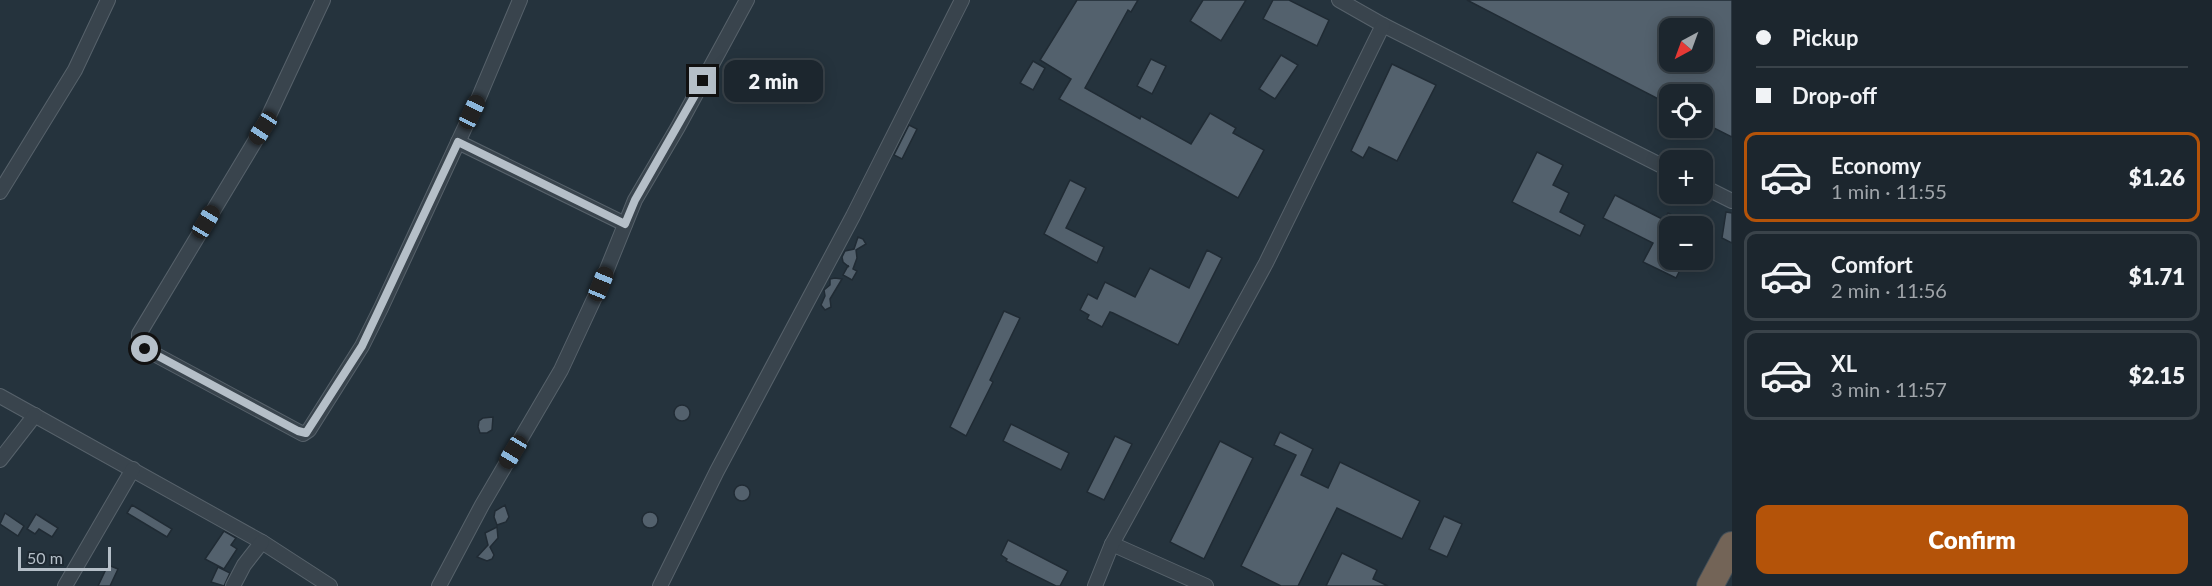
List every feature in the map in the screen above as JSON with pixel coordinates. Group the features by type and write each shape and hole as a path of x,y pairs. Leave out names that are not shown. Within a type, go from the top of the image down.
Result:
{"highway":[{"path":"1710,586 1732,545"}],"street":[{"path":"0,192 75,70 108,0"},
{"path":"324,0 263,128 139,334 139,340 145,349 298,431 306,433 362,346 458,142 520,0"},
{"path":"439,586 482,505 561,370 601,284 635,200 678,127 747,0"},
{"path":"660,586 717,471 853,216 962,0"},
{"path":"1339,0 1383,25 1659,164"},
{"path":"1095,586 1112,544 1266,263 1383,25"},
{"path":"458,142 625,224"},
{"path":"1713,192 1732,201"},
{"path":"0,396 262,542 330,586"},
{"path":"0,460 35,416"},
{"path":"65,586 133,469"},
{"path":"233,586 244,565 262,542"},
{"path":"1112,544 1206,586"}],"building":[{"path":"1077,0 1138,0 1131,12 1128,10 1085,88 1191,144 1210,113 1236,128 1233,133 1264,150 1238,198 1059,99 1071,79 1040,60"},
{"path":"1203,0 1246,0 1221,41 1190,21"},
{"path":"1273,0 1289,0 1329,20 1317,46 1263,19"},
{"path":"1467,0 1732,0 1732,137 1713,128 1713,84 1659,84 1659,99"},
{"path":"1281,55 1298,65 1275,99 1259,89"},
{"path":"1151,59 1166,66 1152,94 1137,86"},
{"path":"1033,61 1045,68 1033,90 1020,83"},
{"path":"1392,64 1436,85 1397,161 1369,147 1363,158 1351,151"},
{"path":"909,125 917,129 902,159 894,155"},
{"path":"1537,152 1563,165 1553,185 1569,193 1560,212 1585,225 1580,236 1512,202"},
{"path":"1070,180 1086,188 1066,228 1104,247 1097,263 1044,234"},
{"path":"1615,195 1659,217 1659,270 1643,262 1653,243 1603,218"},
{"path":"1726,212 1732,213 1732,243 1722,238"},
{"path":"858,237 863,239 866,244 856,250 857,258 853,269 857,271 852,280 843,275 848,266 843,262 842,257 845,251 854,249"},
{"path":"1207,250 1222,258 1178,345 1110,312 1102,327 1087,319 1089,315 1080,310 1088,294 1097,299 1105,282 1135,297 1150,268 1189,288"},
{"path":"1660,270 1680,270 1676,278"},
{"path":"830,279 842,279 830,299 831,307 825,310 821,305 825,296 824,290 830,285"},
{"path":"1004,311 1020,318 990,380 993,382 966,436 950,427"},
{"path":"682,405 690,413 682,421 674,413"},
{"path":"493,417 492,430 480,433 479,421"},
{"path":"1011,424 1069,453 1061,470 1003,441"},
{"path":"1280,432 1313,449 1301,475 1328,488 1340,462 1420,501 1402,539 1337,508 1298,586 1281,586 1241,566 1296,455 1274,445"},
{"path":"1115,436 1132,444 1104,500 1087,492"},
{"path":"1220,441 1253,458 1204,559 1170,542"},
{"path":"742,485 750,493 742,501 734,493"},
{"path":"132,505 172,529 167,537 127,513"},
{"path":"505,505 509,517 506,522 497,525 494,517 495,511"},
{"path":"650,512 658,520 650,528 642,520"},
{"path":"5,513 24,526 18,536 0,524"},
{"path":"36,514 58,528 52,537 39,529 35,534 27,529"},
{"path":"1444,516 1462,524 1447,557 1429,549"},
{"path":"497,527 498,538 490,547 494,555 492,559 487,561 477,557 488,545 485,533"},
{"path":"224,531 236,538 231,545 237,549 224,569 205,559"},
{"path":"1008,540 1068,571 1060,586 1006,561 1007,559 1001,555"},
{"path":"1342,553 1377,570 1373,579 1388,586 1326,586"},
{"path":"108,565 118,569 110,586 98,586"},
{"path":"218,567 230,573 224,586 211,582"}],"route":[{"path":"145,349 303,434 306,433 362,346 458,142 625,224 635,200 703,81"}]}
